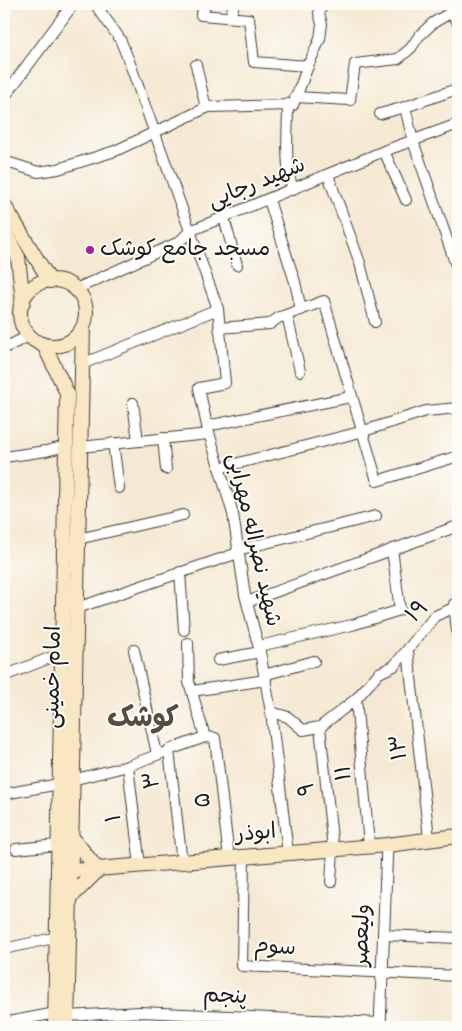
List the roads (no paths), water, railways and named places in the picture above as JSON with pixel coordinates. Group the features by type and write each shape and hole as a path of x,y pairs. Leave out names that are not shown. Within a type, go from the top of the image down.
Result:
{"main road":[{"path":"4,205 50,281"},
{"path":"4,231 18,257 22,302 21,320 29,336 44,345 63,345 78,336 86,320 85,303 76,289 68,284 50,281 33,287 22,302"},
{"name":"امام خمینی","path":"61,1021 70,898 57,845 62,653 73,446 82,364 83,328"},
{"name":"امام خمینی","path":"44,345 68,393 78,539 71,836 64,872 58,937 61,1021"},
{"path":"70,898 98,870 71,836"},
{"name":"ابوذر","path":"64,872 333,848 387,845 429,838 458,836"}],"street":[{"path":"4,97 73,4"},
{"name":"شهید نصراله مهرابی","path":"95,4 120,39 218,309 225,383 199,388 208,430 232,514 247,602 265,678 271,712 288,853"},
{"path":"206,4 201,15 249,19 254,62 306,66"},
{"path":"230,17 234,4"},
{"path":"294,190 289,176 286,148 292,101 306,66 320,39 322,24 319,13 323,4"},
{"path":"4,161 38,172 58,169 115,151 206,108 292,101 350,100 355,64 398,60 412,48 419,36 434,23 455,10 458,23"},
{"path":"196,64 206,108"},
{"path":"380,114 454,90"},
{"path":"405,107 413,141 458,271"},
{"name":"شهید رجایی","path":"76,289 180,242 190,231 294,190 384,151 458,124"},
{"path":"384,151 406,200"},
{"path":"328,175 360,263 375,322"},
{"path":"269,200 295,282 301,310"},
{"path":"224,218 237,265"},
{"path":"219,328 270,324 287,315 324,301 377,480 455,457"},
{"path":"82,364 218,309"},
{"path":"287,315 300,372"},
{"path":"4,348 29,336"},
{"path":"4,457 73,446 164,438 208,430 351,397"},
{"path":"133,403 138,441"},
{"path":"219,468 364,431 426,412 458,408"},
{"path":"164,438 166,469"},
{"path":"113,443 118,488"},
{"path":"78,539 183,515"},
{"path":"77,608 238,552 376,516"},
{"path":"247,602 458,526"},
{"path":"218,660 352,625 400,610 392,549"},
{"path":"180,572 184,630"},
{"path":"456,606 458,640"},
{"name":"۱۹","path":"320,727 356,699 379,673 394,666 435,616 456,606"},
{"path":"188,643 192,691 200,720 210,738"},
{"path":"134,650 158,754"},
{"name":"۱۳","path":"408,651 429,838"},
{"path":"4,676 62,653"},
{"path":"192,691 265,678 314,661"},
{"name":"۱۱","path":"356,699 369,845"},
{"path":"271,712 288,717 304,730 320,727"},
{"name":"۹","path":"320,727 333,848 331,882"},
{"name":"۳","path":"182,862 169,750 210,738"},
{"name":"۵","path":"210,738 229,858"},
{"path":"72,780 128,766 169,750"},
{"name":"۱","path":"128,766 140,866"},
{"path":"4,794 59,784"},
{"path":"16,849 57,845"},
{"path":"369,845 386,862"},
{"name":"ولیعصر","path":"380,1025 387,845"},
{"name":"سوم","path":"244,857 242,966 382,972"},
{"path":"383,935 458,938"},
{"path":"4,949 58,937"},
{"path":"382,972 458,976"},
{"name":"پنجم","path":"8,1022 61,1021 140,1012 380,1025"}],"place":[{"name":"مسجد جامع کوشک","path":"90,250"}],"district":[{"name":"کوشک","path":"143,719"}]}
